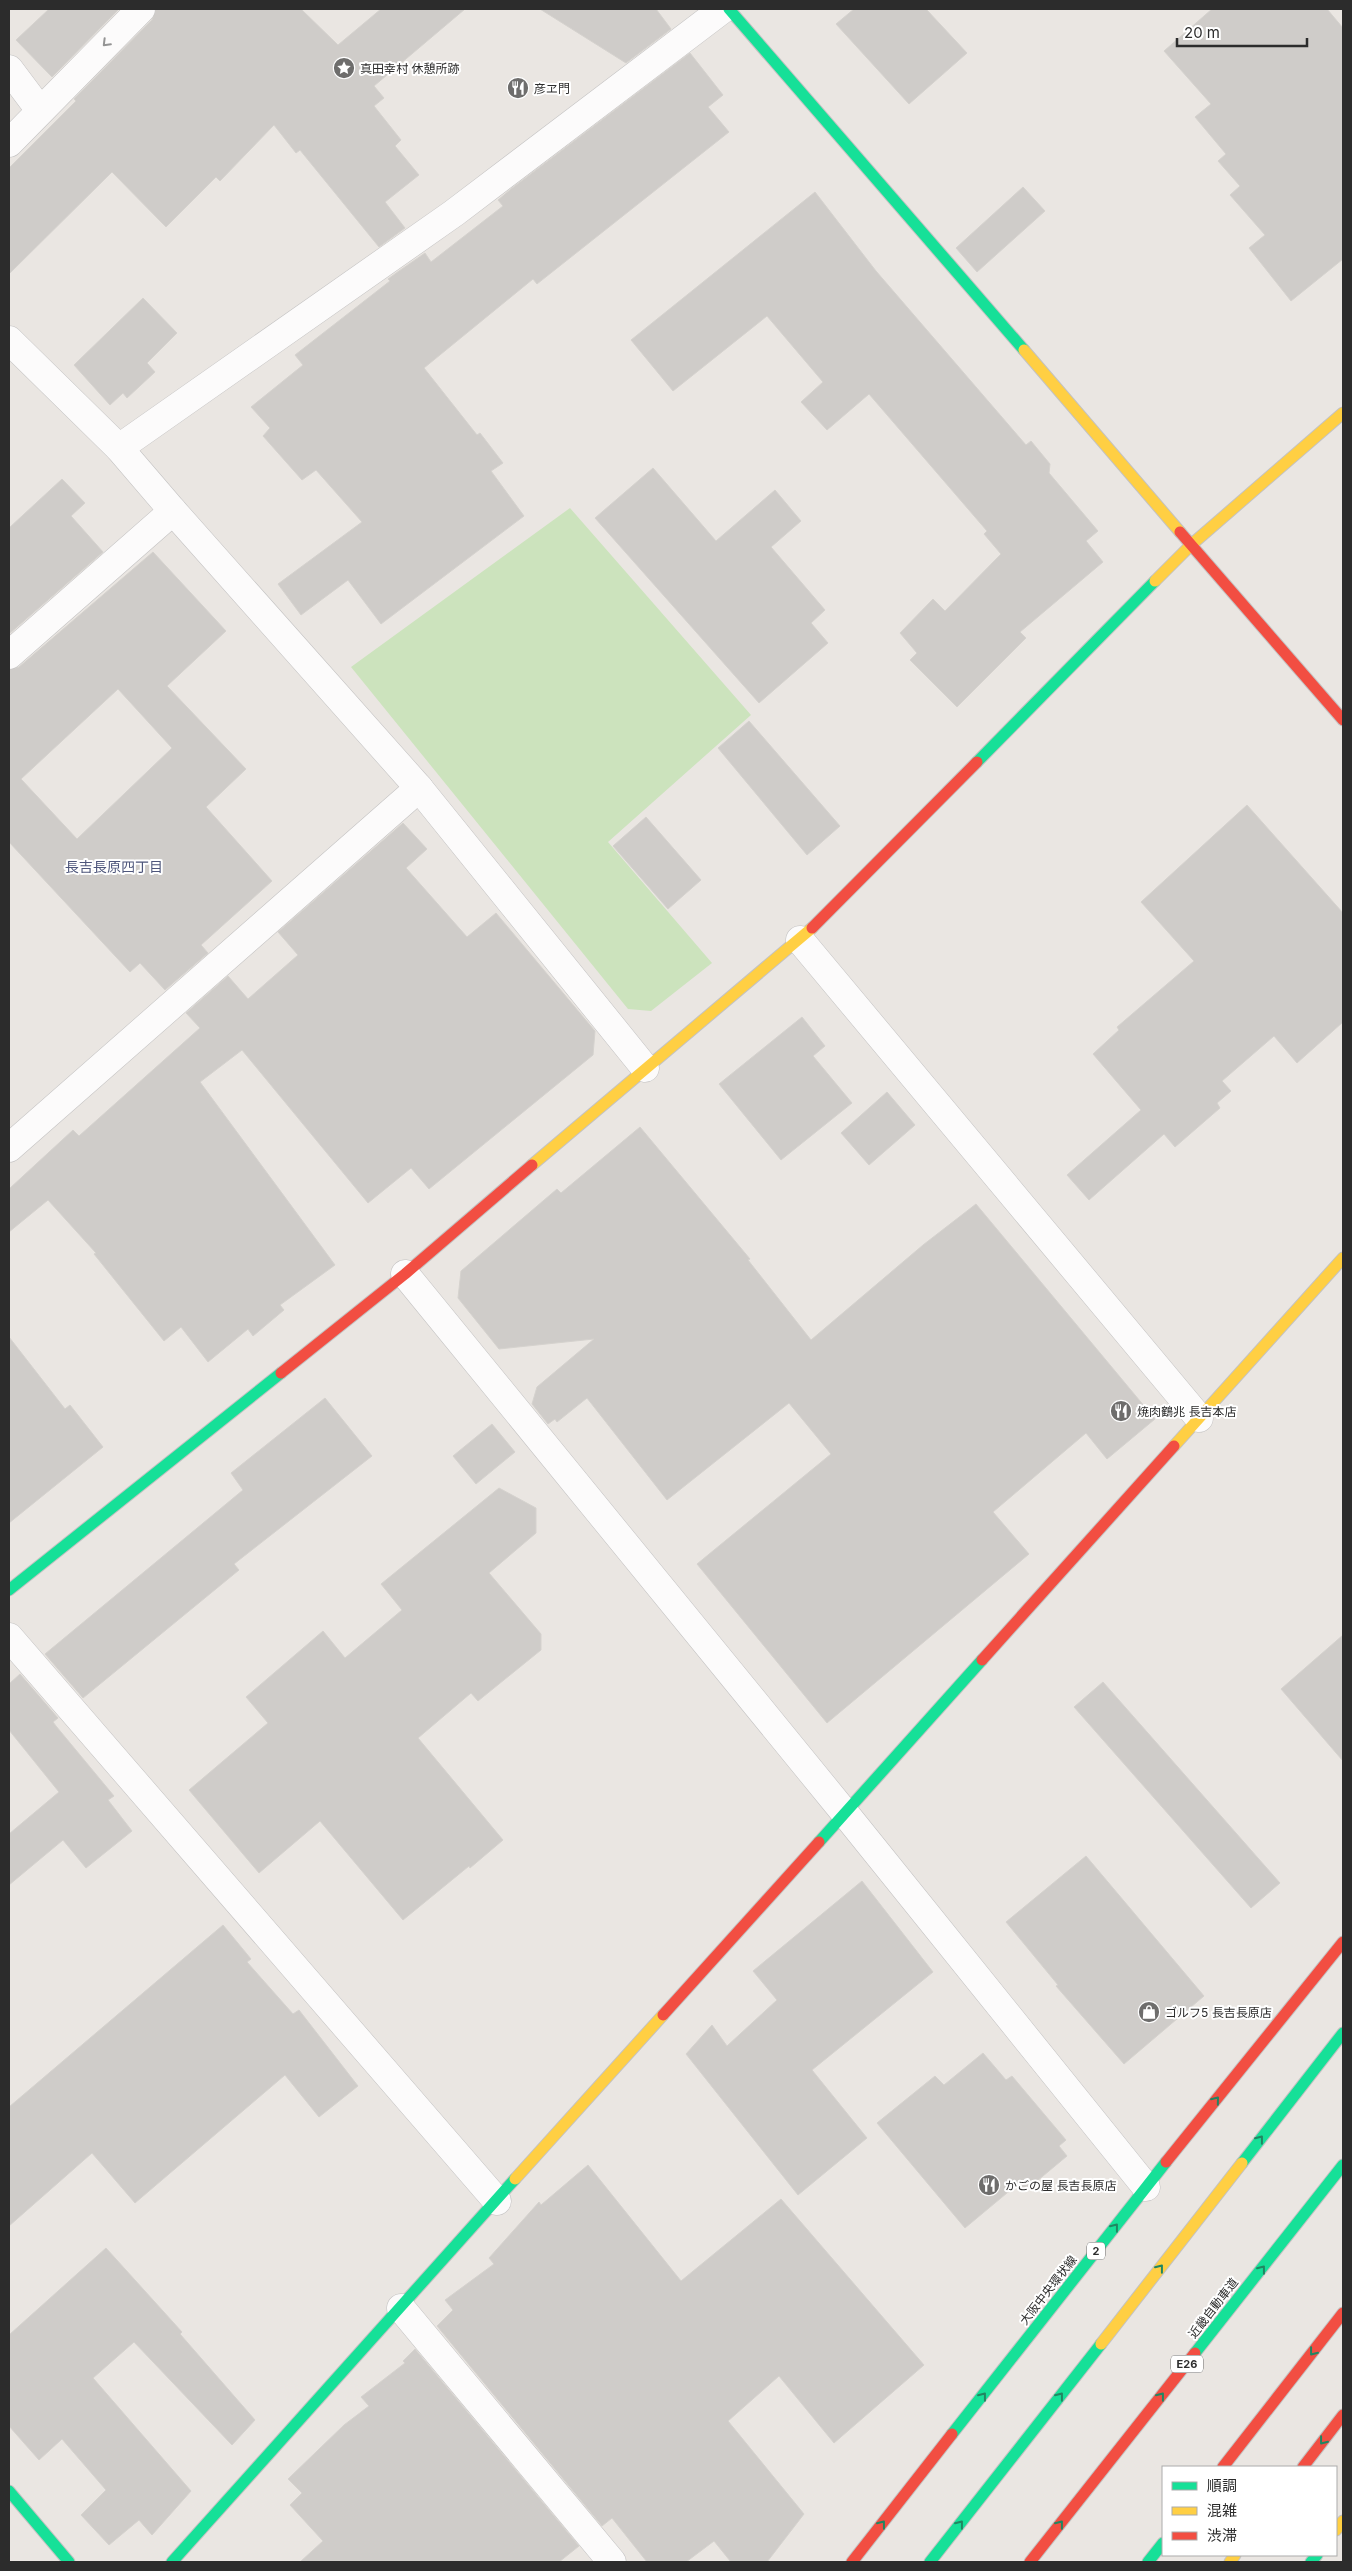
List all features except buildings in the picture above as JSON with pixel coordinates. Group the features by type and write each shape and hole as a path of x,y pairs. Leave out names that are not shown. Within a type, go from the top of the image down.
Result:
{"main road":[{"path":"728,9 1343,720"},
{"path":"9,1590 405,1274 646,1068 800,940 1191,545 1343,413"},
{"path":"172,2562 1343,1258"},
{"name":"大阪中央環状線","path":"852,2562 1146,2187 1343,1942"},
{"path":"930,2562 1343,2033"},
{"name":"近畿自動車道","path":"1030,2562 1343,2165"},
{"path":"1224,2466 1343,2313"},
{"path":"1304,2466 1343,2415"},
{"path":"9,2491 69,2562"},
{"path":"1148,2562 1162,2544"}],"street":[{"path":"9,142 141,9"},
{"path":"119,448 454,213 723,9"},
{"path":"9,69 40,109"},
{"path":"9,340 119,448 419,788 646,1068"},
{"path":"9,655 173,511"},
{"path":"9,1148 419,788"},
{"path":"800,940 1199,1418"},
{"path":"405,1274 844,1812 1146,2187"},
{"path":"9,1637 497,2201"},
{"path":"401,2308 612,2562"}],"green space":[{"path":"570,508 751,715 608,842 712,963 651,1011 628,1009 351,667"}],"traffic: fast":[{"path":"729,9 1024,350"},
{"path":"977,762 1155,581"},
{"path":"9,1590 281,1373"},
{"path":"819,1842 982,1660"},
{"path":"1242,2163 1343,2033"},
{"path":"952,2434 1166,2162"},
{"path":"1195,2353 1343,2165"},
{"path":"172,2562 515,2179"},
{"path":"930,2562 1101,2344"},
{"path":"9,2491 69,2562"},
{"path":"1148,2562 1162,2544"},
{"path":"1311,2562 1316,2556"}],"traffic: slow":[{"path":"1024,350 1180,532"},
{"path":"1155,581 1191,545 1343,413"},
{"path":"532,1165 812,928"},
{"path":"1174,1446 1343,1258"},
{"path":"515,2179 663,2015"},
{"path":"1101,2344 1242,2163"},
{"path":"1337,2529 1343,2521"},
{"path":"1230,2562 1234,2556"}],"traffic: jam":[{"path":"1180,532 1343,720"},
{"path":"812,928 977,762"},
{"path":"281,1373 405,1274 532,1165"},
{"path":"982,1660 1174,1446"},
{"path":"663,2015 819,1842"},
{"path":"1166,2162 1343,1942"},
{"path":"1224,2466 1343,2313"},
{"path":"1030,2562 1195,2353"},
{"path":"1304,2466 1343,2415"},
{"path":"852,2562 952,2434"}],"place":[{"name":"真田幸村 休憩所跡","path":"344,68"},
{"name":"彦ヱ門","path":"518,88"},
{"name":"焼肉鶴兆 長吉本店","path":"1121,1411"},
{"name":"ゴルフ5 長吉長原店","path":"1149,2012"},
{"name":"かごの屋 長吉長原店","path":"989,2185"}],"district":[{"name":"長吉長原四丁目","path":"114,866"}]}
